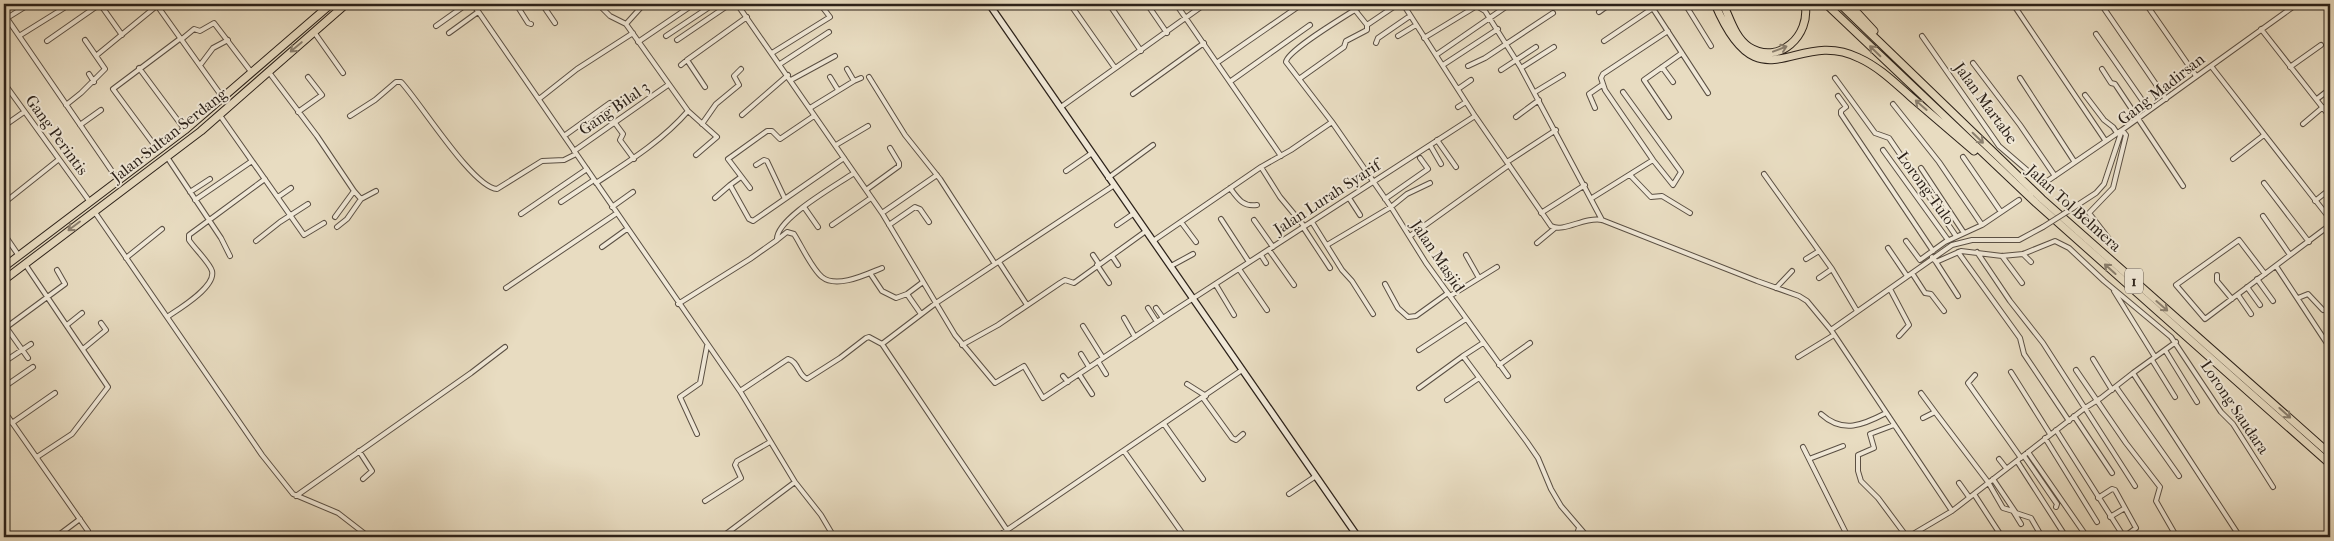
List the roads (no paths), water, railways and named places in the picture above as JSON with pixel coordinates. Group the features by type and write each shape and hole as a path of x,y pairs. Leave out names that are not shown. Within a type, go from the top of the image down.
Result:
{"highway":[{"name":"Jalan Sultan Serdang","path":"4,267 185,130 331,4"},
{"name":"Jalan Sultan Serdang","path":"4,280 220,114 346,4"},
{"path":"1715,4 1733,40 1750,55 1764,59 1778,59 1835,50 1860,58 1878,69 1975,152 1999,169"},
{"path":"1723,4 1738,37 1755,50 1768,52 1785,48 1801,34 1806,21 1805,4"},
{"name":"1","path":"1826,4 1999,169"},
{"name":"1","path":"1840,4 1895,57"},
{"path":"1849,4 1895,57"},
{"name":"Jalan Tol Belmera","path":"1895,57 2042,199 2330,454"},
{"name":"Jalan Tol Belmera","path":"1999,169 2330,464"}],"street":[{"path":"47,41 100,4 122,35"},
{"path":"97,55 157,4 201,64 223,98"},
{"path":"436,26 467,4"},
{"path":"475,4 478,12 707,346 740,391 795,482 821,515 834,537"},
{"path":"516,4 528,23 531,24"},
{"path":"542,4 555,23"},
{"path":"598,4 610,16 626,24 688,111 717,137 696,155"},
{"path":"634,4 638,10"},
{"path":"626,24 644,4"},
{"path":"638,42 694,4"},
{"path":"666,36 714,4"},
{"path":"678,40 730,4"},
{"path":"737,4 882,213 962,345 998,325 1064,280 1074,283 1146,231"},
{"path":"772,53 830,17 820,4"},
{"path":"989,4 1357,537"},
{"path":"1070,4 1115,68"},
{"path":"1109,4 1141,51"},
{"path":"1147,4 1167,33"},
{"path":"1176,4 1218,62 1281,156"},
{"path":"1061,107 1167,33 1199,5 1205,4"},
{"path":"1218,62 1302,4"},
{"path":"1299,79 1344,47 1346,41 1368,30 1355,10 1364,4"},
{"path":"1366,25 1398,4"},
{"path":"1402,4 1488,136 1551,226 1555,228"},
{"path":"1424,38 1477,4 1485,11 1522,68 1602,220"},
{"path":"1436,55 1510,4"},
{"path":"1599,12 1610,4"},
{"path":"1685,4 1711,46"},
{"path":"2013,4 2105,140"},
{"path":"2146,4 2196,76"},
{"name":"Gang Madirsan","path":"1831,330 1932,257 1960,242 1972,240 2019,240 2096,193 2104,184 2122,130 2297,4"},
{"path":"7,18 28,5"},
{"path":"1604,41 1652,6 1708,93"},
{"path":"2104,7 2166,99"},
{"path":"19,36 64,8"},
{"name":"Jalan Masjid","path":"1355,10 1287,57 1286,62 1332,122 1449,295 1508,376"},
{"path":"449,33 478,12"},
{"path":"1468,66 1486,58 1553,13"},
{"path":"4,14 118,180"},
{"path":"1376,43 1378,38 1410,16"},
{"path":"674,17 680,28"},
{"path":"681,64 748,19"},
{"path":"158,150 113,90 139,68 194,29 200,31 212,22 252,73"},
{"path":"1398,36 1416,25"},
{"path":"1231,81 1310,26"},
{"path":"1443,65 1498,29"},
{"path":"2261,29 2330,117"},
{"path":"1623,92 1681,172 1673,185 1653,160 1602,86 1601,78 1603,74 1668,31"},
{"path":"314,32 343,73"},
{"path":"780,64 829,32"},
{"path":"539,99 577,69 632,33"},
{"path":"2096,34 2149,110"},
{"name":"Jalan Martabe","path":"1922,36 1999,146 2042,184 2055,176"},
{"path":"66,105 94,82 106,68 85,40"},
{"path":"201,64 213,48 228,40"},
{"path":"1133,94 1204,43"},
{"path":"2290,67 2321,45"},
{"path":"1501,70 1536,47"},
{"path":"1522,68 1554,47"},
{"path":"1669,117 1644,83 1646,77 1682,53"},
{"path":"791,80 834,56"},
{"path":"687,60 705,87"},
{"path":"1973,63 2020,125 2055,176 2074,161 2122,130 2126,135 2113,188 2089,213 2113,244"},
{"path":"1662,66 1672,82"},
{"path":"2211,66 2330,219"},
{"path":"139,68 185,130"},
{"path":"700,123 716,104 738,85 734,76 742,69"},
{"path":"847,69 854,81"},
{"path":"2102,70 2111,83 2115,84 2184,186"},
{"path":"268,71 361,199"},
{"path":"88,74 94,82"},
{"path":"742,115 788,75"},
{"path":"1535,92 1563,75"},
{"path":"298,112 322,95 308,77"},
{"path":"830,77 838,90"},
{"path":"869,77 904,135 937,175 1027,305"},
{"path":"810,108 861,78"},
{"path":"1835,78 1875,133 1889,138 1956,236"},
{"path":"2020,78 2074,161"},
{"path":"1458,89 1472,80"},
{"name":"Gang Bilal 3","path":"350,116 396,82 401,82 472,174 492,189 496,189 542,161 564,160 668,85"},
{"name":"Gang Perintis","path":"4,83 90,202"},
{"path":"1595,108 1589,94 1602,86"},
{"path":"2317,99 2330,89"},
{"path":"4,96 10,92"},
{"path":"2085,95 2104,120 2117,133"},
{"path":"1838,96 1846,107 1841,111 1841,114 1933,251"},
{"path":"1516,118 1539,100"},
{"path":"1458,107 1466,102"},
{"path":"564,136 610,103"},
{"path":"1893,104 1939,162 1982,226"},
{"path":"2303,124 2323,107"},
{"path":"80,125 101,110"},
{"path":"560,202 634,159 676,124 688,111"},
{"path":"4,126 24,112"},
{"path":"220,114 304,235 324,223"},
{"path":"750,188 728,159 767,131 772,131 780,139 814,116"},
{"name":"Jalan Lurah Syarif","path":"962,345 994,383 1023,366 1043,398 1156,322 1475,116"},
{"path":"1153,241 1261,167 1332,122"},
{"path":"615,123 623,134 620,140 634,159"},
{"path":"836,145 868,126"},
{"path":"1410,236 1556,130"},
{"path":"1488,136 1494,133"},
{"path":"2233,159 2264,135"},
{"path":"1437,140 1456,167"},
{"path":"1430,144 1441,164"},
{"path":"1108,178 1153,145"},
{"path":"866,190 899,166 890,148"},
{"name":"Lorong Tulo","path":"1883,150 1948,240"},
{"path":"1066,171 1092,153"},
{"path":"167,156 230,256"},
{"path":"1963,157 2001,212"},
{"path":"730,185 749,219 753,221 844,158"},
{"path":"1385,199 1428,169 1420,158"},
{"path":"4,203 58,160"},
{"path":"756,165 764,160 767,161 785,200"},
{"path":"1592,198 1653,160"},
{"path":"195,200 252,161"},
{"path":"1261,167 1280,197 1304,227 1330,268"},
{"path":"1921,168 1964,233"},
{"path":"521,214 586,169"},
{"path":"777,240 777,234 783,224 804,207 854,173"},
{"path":"1764,174 1832,269 1857,311"},
{"path":"882,213 937,175"},
{"path":"1630,175 1651,197 1662,196 1690,213"},
{"path":"715,198 741,177"},
{"path":"190,192 210,179"},
{"path":"167,317 210,283 212,271 188,237 208,220 265,179"},
{"path":"1328,245 1391,207 1407,194 1430,183"},
{"path":"2264,183 2309,242"},
{"path":"1541,212 1585,185"},
{"path":"882,344 936,303 1113,186"},
{"path":"278,197 291,188"},
{"path":"1230,188 1242,204 1257,205"},
{"path":"2315,201 2330,190"},
{"path":"335,217 354,191"},
{"path":"337,227 347,219 361,199 376,191"},
{"path":"612,207 633,192"},
{"path":"832,226 871,198"},
{"path":"1349,198 1360,215"},
{"path":"1920,260 1948,240 1982,226 2019,200"},
{"path":"256,241 308,204"},
{"path":"804,207 818,227"},
{"path":"889,225 915,207 920,210 929,222"},
{"path":"94,211 262,455 296,496 343,516 369,537"},
{"path":"339,212 347,219"},
{"path":"506,288 617,213"},
{"path":"1117,225 1133,214"},
{"path":"2263,216 2290,254"},
{"path":"1537,243 1555,228 1590,218 1602,220 1799,296 1807,301 1831,330 1952,511"},
{"path":"1221,219 1249,262"},
{"path":"1254,220 1294,284"},
{"path":"1181,222 1196,242"},
{"path":"1312,222 1342,270 1352,281 1373,314"},
{"path":"2265,274 2239,240 2176,285 2203,319 2209,317 2330,225"},
{"path":"602,247 627,229"},
{"path":"126,258 162,230"},
{"path":"678,304 787,232 794,234 818,273 829,280 845,280 882,268"},
{"path":"4,234 19,256"},
{"path":"1906,241 1923,265"},
{"name":"Lorong Saudara","path":"2022,254 2055,241 2061,243 2176,342 2222,412 2233,424 2273,487"},
{"path":"1888,248 1906,276"},
{"path":"1806,259 1819,251"},
{"path":"1936,262 1958,252 1977,252 2002,256 2022,254 2031,262"},
{"path":"1958,252 2020,338 2024,354 2069,420"},
{"path":"1977,252 2010,301 2036,333 2135,486"},
{"path":"1171,266 1193,254"},
{"path":"1093,255 1109,283"},
{"path":"1261,255 1266,263"},
{"path":"1466,255 1479,278"},
{"path":"1112,256 1118,265"},
{"path":"2002,256 2022,283"},
{"path":"1932,257 1958,296"},
{"path":"25,264 108,387 72,434 37,457"},
{"path":"2276,266 2330,348"},
{"path":"1385,284 1398,308 1408,317 1416,316 1497,267"},
{"path":"1239,269 1267,310"},
{"path":"1818,278 1832,269"},
{"path":"28,358 5,328 65,284 57,270"},
{"path":"1776,288 1792,271"},
{"path":"870,273 886,294 896,298 907,294 923,282"},
{"path":"1912,273 1925,293 1931,294 1944,311"},
{"path":"2217,275 2217,281 2232,299"},
{"path":"2257,279 2274,301"},
{"path":"1216,285 1234,315"},
{"path":"2247,287 2260,305"},
{"path":"2113,288 2175,397"},
{"path":"1890,289 1909,325 1899,336"},
{"path":"907,294 921,314"},
{"path":"2298,298 2308,294 2323,310"},
{"path":"2238,295 2251,314"},
{"path":"1148,308 1156,322"},
{"path":"1156,308 1163,318"},
{"path":"67,325 82,313"},
{"path":"1124,318 1135,337"},
{"path":"1419,350 1466,319"},
{"path":"83,349 106,330 101,323"},
{"path":"1083,326 1103,358"},
{"path":"1798,357 1834,336"},
{"path":"740,391 788,359 793,361 803,378 807,379 840,358 866,338 869,337 882,344 1011,537"},
{"path":"1894,425 1869,435 1874,448 1858,455 1858,471 1861,480 1878,498 1907,537 1952,511 2050,434 2176,342"},
{"path":"1419,388 1483,343"},
{"path":"1499,364 1530,343"},
{"path":"4,362 31,344"},
{"path":"697,434 680,397 700,383 707,346"},
{"path":"296,496 505,347"},
{"path":"2165,350 2197,402"},
{"path":"1081,354 1089,367"},
{"path":"1463,356 1533,450 1551,489 1567,515 1588,535 1592,534"},
{"path":"2093,359 2179,476"},
{"path":"1098,361 1106,374"},
{"path":"4,387 33,367"},
{"path":"997,537 1242,370"},
{"path":"2076,370 2160,487 2156,501 2175,534"},
{"path":"2011,372 2050,434"},
{"path":"2133,373 2240,537"},
{"path":"1079,374 1092,394"},
{"path":"1975,374 1968,383 2057,504 2056,507"},
{"path":"1063,376 1068,382"},
{"path":"1446,400 1479,378"},
{"path":"1187,384 1205,397 1232,438 1236,440 1243,434"},
{"path":"12,423 55,393"},
{"path":"1921,393 1988,482 2003,508 2013,511 2022,524"},
{"path":"4,411 88,530 84,537"},
{"path":"1923,418 1935,412"},
{"path":"1821,414 1834,424 1859,426 1886,413"},
{"path":"2074,416 2112,473"},
{"path":"1164,424 1203,479"},
{"path":"2056,430 2098,498 2110,517 2124,537 2136,528 2113,489 2098,498"},
{"path":"2045,438 2097,522"},
{"path":"705,501 741,478 735,465 737,461 770,442"},
{"path":"1809,459 1843,446"},
{"path":"1803,447 1848,537"},
{"path":"359,451 372,471 363,478"},
{"path":"1124,451 1184,537"},
{"path":"2022,457 2066,537"},
{"path":"2022,457 2087,537"},
{"path":"1999,459 2006,468"},
{"path":"1288,494 1316,476"},
{"path":"1994,479 2016,513 2031,518 2042,537"},
{"path":"722,537 795,482"},
{"path":"1959,483 1969,497"},
{"path":"1974,494 2002,537"},
{"path":"2110,517 2125,508"},
{"path":"56,537 80,518"},
{"path":"1576,537 1579,528"}]}
